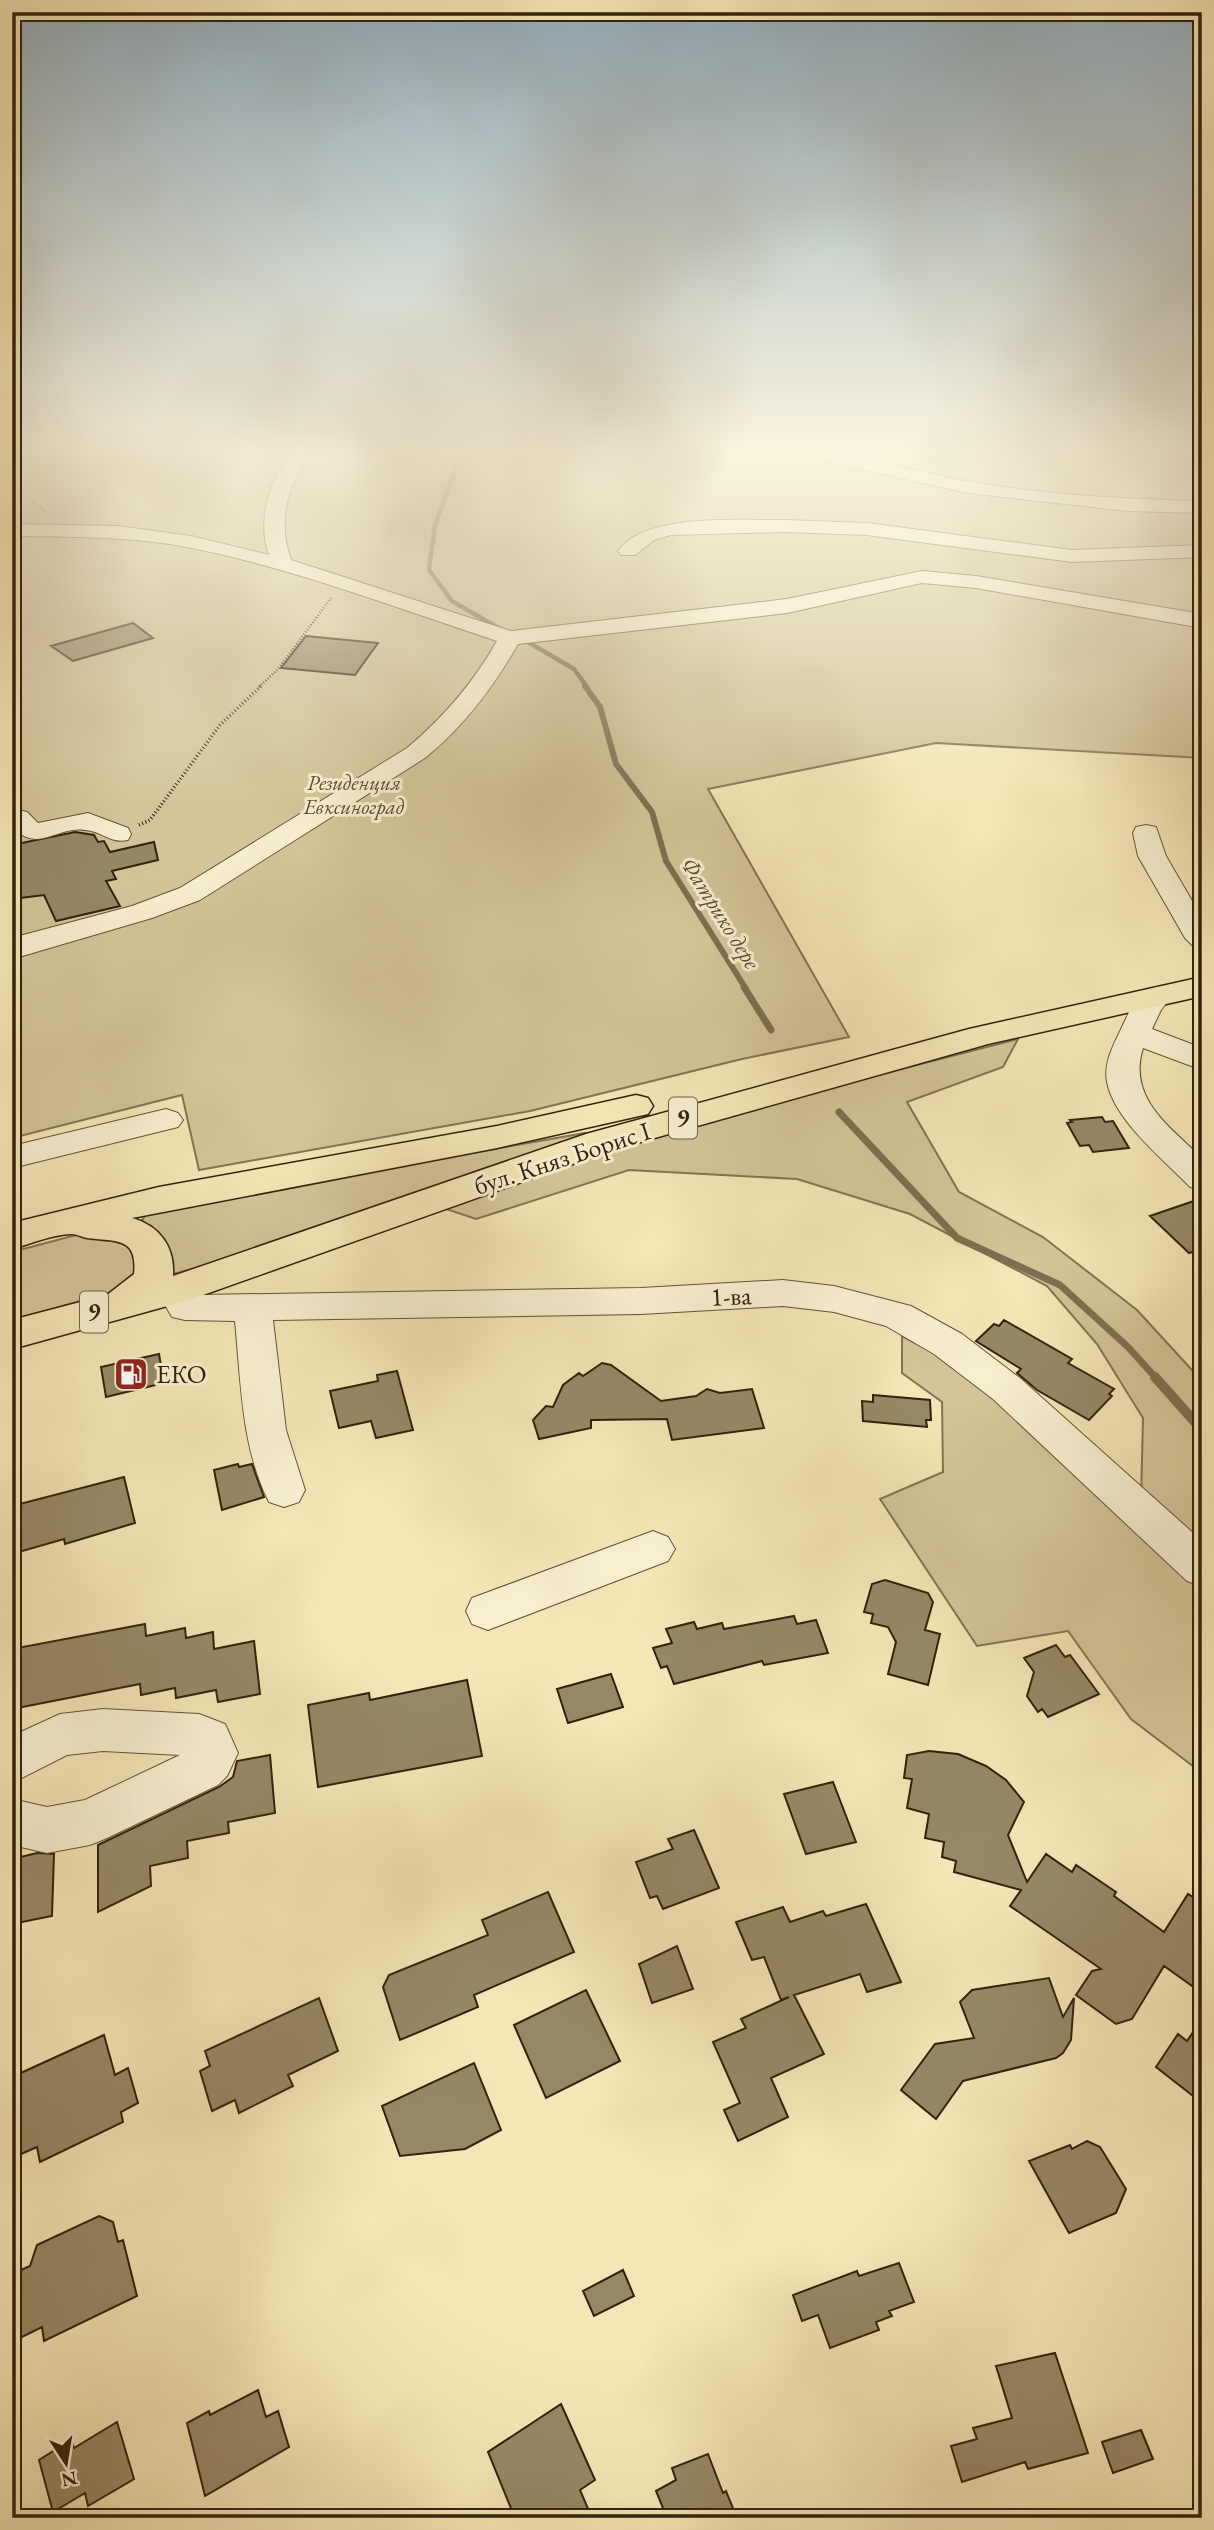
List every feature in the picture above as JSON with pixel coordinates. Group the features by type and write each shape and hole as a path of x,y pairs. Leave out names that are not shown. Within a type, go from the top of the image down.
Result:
{"highway":[{"name":"бул. Княз Борис I","path":"12,1236 159,1199 557,1125 1202,965"},
{"name":"бул. Княз Борис I","path":"12,1335 175,1290 599,1142 880,1063 1202,986"},
{"path":"51,1226 122,1227 135,1232 145,1241 153,1257 153,1280 117,1306"}],"street":[{"path":"304,571 510,638 787,606 909,578 939,577 1202,621"},
{"path":"908,571 909,578"},
{"path":"12,950 17,946 142,912 190,894 416,753 447,728 486,680 510,638"},
{"path":"12,819 18,818 32,832 88,821 118,834"},
{"path":"1146,834 1152,856 1195,932 1202,939"},
{"path":"1157,996 1147,1006 1126,1051 1122,1067 1123,1081 1137,1112 1202,1179"},
{"path":"1135,1033 1202,1060"},
{"path":"12,1157 166,1120"},
{"name":"1-ва","path":"175,1290 185,1307 641,1301 783,1293 834,1299 898,1316 948,1344 1007,1389 1202,1568"},
{"path":"253,1307 266,1430 284,1490"},
{"path":"488,1611 653,1549"},
{"path":"12,1761 60,1735 103,1730 199,1735 213,1745 214,1753 201,1769 90,1822 47,1830 12,1822"}],"path":[{"path":"118,834 150,820 220,725 278,668 342,583"}],"green space":[{"name":"Резиденция Евксиноград","path":"12,571 1202,571 1202,758 936,743 708,789 849,1037 742,1059 530,1111 199,1170 182,1095 12,1138"},
{"path":"1018,1039 1003,1067 907,1102 959,1192 1043,1237 1137,1310 1202,1381 1202,1773 1131,1719 1068,1631 977,1646 880,1499 943,1472 942,1402 902,1373 902,1336 961,1367 1141,1499 1143,1418 1097,1344 1047,1286 910,1214 797,1179 629,1170 476,1219 446,1209 596,1153 712,1118"},
{"path":"585,1133 587,1138 278,1246 162,1277 158,1233 142,1220 146,1215"},
{"path":"112,1232 143,1257 133,1279 117,1291 12,1320 12,1252 76,1235"}],"building":[{"path":"133,623 153,638 73,661 51,646"},
{"path":"306,636 378,643 355,675 281,668"},
{"path":"75,832 94,835 98,842 104,841 110,852 154,842 158,860 112,871 116,879 106,881 120,906 56,921 44,895 12,899 12,845"},
{"path":"1102,1117 1105,1122 1113,1121 1129,1148 1093,1152 1089,1145 1080,1146 1067,1123 1072,1122 1070,1120"},
{"path":"1194,1201 1202,1208 1202,1249 1189,1253 1150,1216"},
{"path":"1004,1320 1072,1359 1068,1363 1114,1389 1109,1394 1112,1396 1089,1420 1037,1390 1017,1373 1021,1369 976,1341 994,1324 999,1326"},
{"path":"159,1354 164,1383 106,1397 101,1367"},
{"path":"602,1363 611,1365 661,1401 696,1396 707,1389 720,1393 752,1389 764,1428 672,1440 667,1419 591,1420 591,1428 539,1439 533,1420 546,1406 553,1407 563,1385 579,1373 583,1376"},
{"path":"397,1371 413,1430 376,1438 371,1421 339,1428 330,1391 378,1381 377,1375"},
{"path":"873,1395 930,1400 931,1420 926,1420 927,1427 863,1421 862,1401 873,1402"},
{"path":"238,1464 239,1467 252,1464 264,1497 222,1510 214,1470"},
{"path":"124,1477 135,1523 65,1544 64,1539 12,1554 12,1506"},
{"path":"885,1580 928,1593 933,1602 925,1630 940,1634 928,1685 888,1674 896,1642 888,1627 871,1623 873,1614 864,1612 872,1584"},
{"path":"794,1616 797,1624 816,1620 828,1653 764,1665 762,1661 674,1684 667,1666 661,1668 653,1648 672,1643 666,1629 694,1622 697,1629 722,1623 724,1629"},
{"path":"145,1624 146,1636 185,1628 186,1638 213,1632 214,1649 254,1641 260,1694 218,1702 216,1690 176,1698 175,1688 141,1695 140,1684 12,1709 12,1649"},
{"path":"1056,1645 1065,1657 1070,1655 1099,1694 1048,1717 1042,1709 1038,1712 1027,1696 1034,1672 1024,1658"},
{"path":"611,1674 623,1707 568,1723 557,1689"},
{"path":"467,1680 482,1756 318,1787 308,1705 369,1693 370,1700"},
{"path":"929,1751 958,1754 986,1766 1006,1780 1024,1802 1008,1835 1027,1882 1046,1854 1072,1872 1076,1865 1116,1892 1114,1896 1164,1932 1188,1894 1202,1903 1202,1993 1164,1966 1132,2019 1116,2024 1076,1995 1092,1971 1101,1969 1010,1906 1021,1890 954,1872 956,1861 942,1857 944,1842 925,1838 929,1814 907,1808 912,1779 904,1778 907,1755"},
{"path":"270,1755 275,1813 228,1822 229,1833 187,1841 188,1858 150,1866 151,1886 98,1912 98,1845 219,1787 233,1777 237,1761"},
{"path":"833,1782 856,1842 806,1854 784,1794"},
{"path":"694,1830 719,1888 663,1909 657,1896 650,1898 636,1862 673,1849 668,1839"},
{"path":"37,1853 54,1854 52,1916 12,1924 12,1859"},
{"path":"548,1892 574,1952 474,1995 478,2007 400,2040 383,1987 389,1975 488,1935 482,1920"},
{"path":"866,1904 901,1982 867,1992 860,1974 794,1995 824,2054 771,2078 788,2117 738,2141 724,2110 740,2103 713,2042 746,2028 741,2019 789,1997 781,2000 764,1957 752,1960 736,1922 783,1907 790,1922 823,1911 826,1916"},
{"path":"677,1946 693,1989 652,2003 639,1964"},
{"path":"1049,1978 1063,2017 1074,1998 1071,2040 1063,2053 1056,2058 963,2081 936,2119 901,2090 935,2044 974,2038 960,2002 972,1990"},
{"path":"586,1990 620,2061 546,2098 514,2025"},
{"path":"319,1998 338,2051 288,2075 293,2086 239,2113 235,2100 212,2111 200,2071 210,2066 205,2051"},
{"path":"1202,2019 1202,2103 1156,2067 1178,2034 1187,2041"},
{"path":"104,2035 115,2075 128,2068 138,2103 121,2112 123,2122 40,2162 37,2147 21,2154 12,2114 12,2077"},
{"path":"474,2063 501,2130 465,2149 400,2156 382,2106"},
{"path":"1087,2141 1100,2147 1126,2189 1116,2213 1069,2233 1029,2161 1070,2145 1072,2149"},
{"path":"99,2216 113,2222 118,2242 123,2240 137,2296 44,2341 42,2327 12,2342 12,2274 30,2266 37,2245"},
{"path":"899,2263 914,2302 889,2311 892,2316 876,2322 879,2330 830,2348 818,2315 802,2321 793,2295 857,2271 859,2276"},
{"path":"623,2270 634,2296 594,2316 583,2291"},
{"path":"1055,2353 1088,2453 1028,2469 1025,2462 962,2482 951,2446 977,2439 973,2428 1012,2418 996,2366"},
{"path":"258,2390 266,2417 278,2411 289,2447 205,2496 187,2423 209,2411 210,2415"},
{"path":"561,2404 595,2480 580,2490 592,2518 515,2518 488,2452"},
{"path":"117,2422 134,2479 88,2506 85,2493 53,2512 39,2460 71,2440 74,2448"},
{"path":"1141,2430 1153,2459 1113,2473 1102,2442"},
{"path":"708,2454 723,2493 726,2491 737,2518 667,2518 656,2491 676,2480 672,2468"}],"waterway":[{"name":"Фатрико дере","path":"430,571 452,601 500,629"},
{"name":"Фатрико дере","path":"521,638 574,669 587,687"},
{"name":"Фатрико дере","path":"585,686 600,707 616,764 652,812 666,861 746,989"},
{"name":"Фатрико дере","path":"744,987 771,1030"},
{"name":"Фатрико дере","path":"839,1112 957,1238 1060,1285 1128,1347 1156,1378"},
{"name":"Фатрико дере","path":"1155,1377 1202,1430"}],"place":[{"name":"ЕКО","path":"131,1374"}]}
